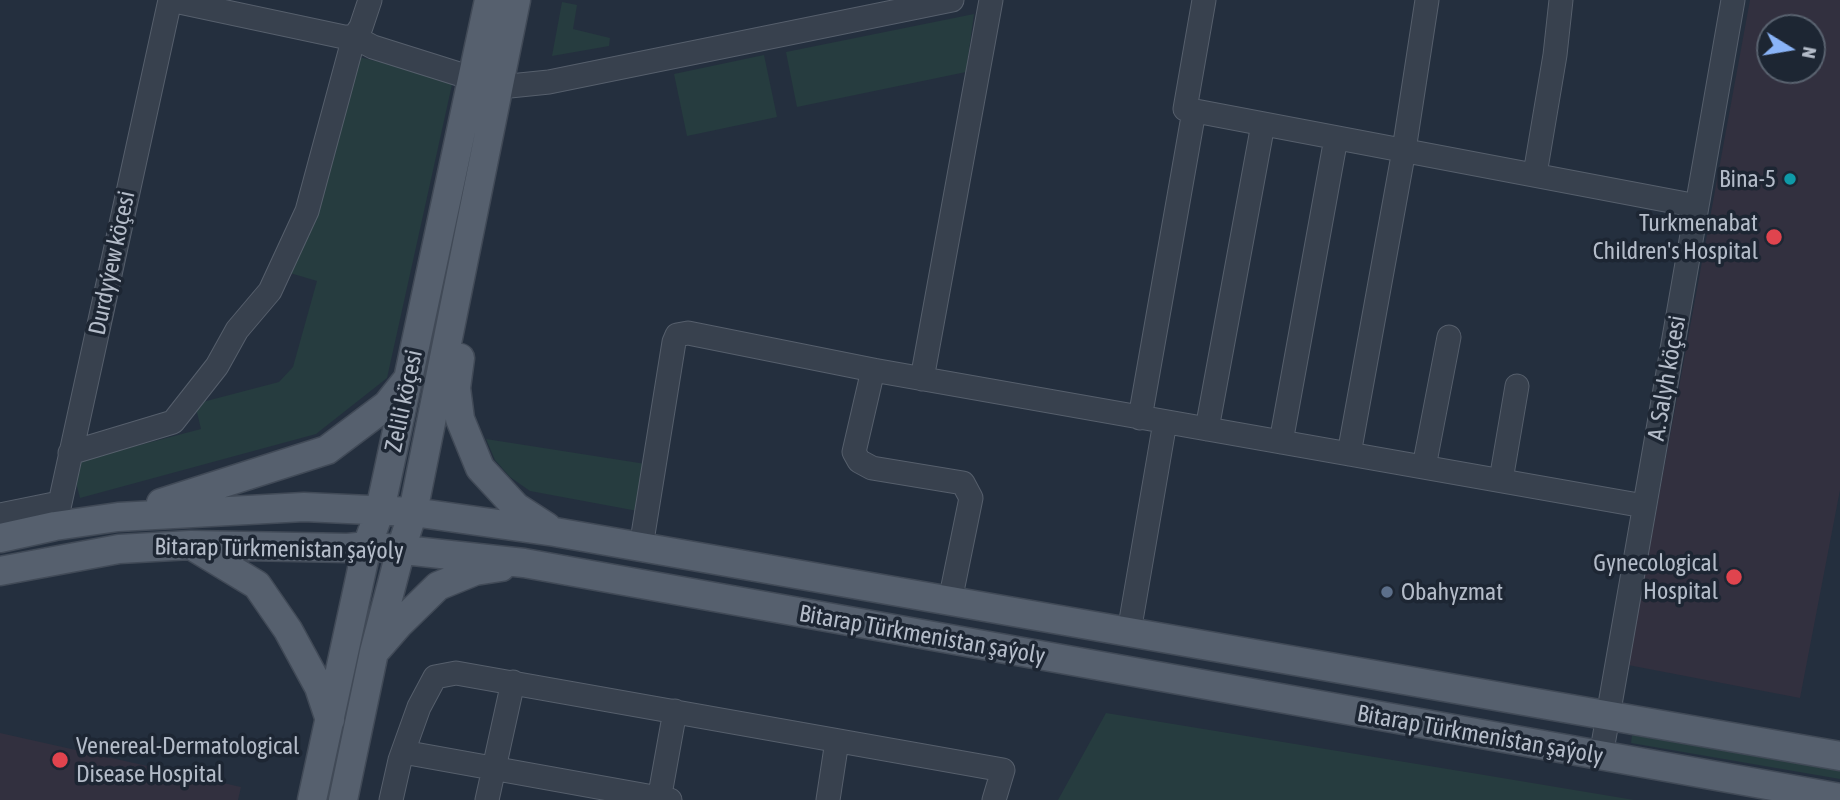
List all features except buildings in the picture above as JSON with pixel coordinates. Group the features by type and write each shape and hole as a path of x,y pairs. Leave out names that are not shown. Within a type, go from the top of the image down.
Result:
{"main road":[{"name":"Zelili köçesi","path":"342,800 374,652 413,512 460,282 487,83 489,0"},
{"name":"Zelili köçesi","path":"312,800 367,546 380,510 409,378 487,83 516,0"},
{"path":"460,282 470,295 456,388 460,419 480,468 516,507 555,532"},
{"path":"118,517 327,450 387,405 409,378"},
{"name":"Bitarap Türkmenistan şaýoly","path":"0,538 57,514 118,517 304,507 413,512 555,532 1840,757"},
{"path":"191,545 257,585 288,630 320,687 330,720"},
{"name":"Bitarap Türkmenistan şaýoly","path":"0,571 119,549 191,545 348,548 367,546 524,563 1601,756 1762,792 1840,798"},
{"path":"374,652 439,586 475,571 524,563"}],"street":[{"path":"170,0 354,37 373,47 487,83 549,82 952,0"},
{"name":"Durdyýew köçesi","path":"57,514 170,0"},
{"path":"70,453 173,422 217,366 237,330 270,291 307,211 354,37 370,0"},
{"path":"922,379 991,0"},
{"path":"1204,0 1185,109 1697,206"},
{"path":"1349,454 1404,150 1427,0"},
{"path":"1535,174 1555,55 1561,0"},
{"name":"A. Salyh köçesi","path":"1601,756 1732,0"},
{"path":"1140,418 1194,111"},
{"path":"1207,429 1263,124"},
{"path":"1281,442 1336,138"},
{"path":"641,547 674,342 677,335 688,333 922,379 1644,506"},
{"path":"1424,467 1449,337"},
{"path":"873,370 854,452 859,461 872,468 963,483 971,498 950,601"},
{"path":"1501,481 1517,386"},
{"path":"1129,632 1165,422"},
{"path":"0,515 57,514"},
{"path":"391,800 403,752 419,707 435,677 456,673 1003,770 994,800"},
{"path":"487,800 513,682"},
{"path":"403,752 663,799 675,712"},
{"path":"828,800 837,741"}],"shaded area":[{"path":"1750,0 1840,0 1840,490 1800,698 1628,665"},
{"name":"Venereal-Dermatological Disease Hospital","path":"0,733 241,787 238,800 0,800"}],"green space":[{"path":"562,2 577,5 573,29 610,38 609,46 552,56"},
{"path":"974,14 966,72 797,107 786,52"},
{"path":"347,54 453,80 387,378 316,434 80,498 71,463 201,429 195,404 279,382 293,367 317,281 290,273"},
{"path":"764,55 777,117 687,136 674,74"},
{"path":"486,439 652,465 643,512 530,491 510,477 495,460"},
{"path":"1106,713 1472,773 1634,800 1058,800"},
{"path":"1632,735 1840,771 1840,779 1631,743"}],"place":[{"name":"Bina-5","path":"1790,179"},
{"name":"Turkmenabat Children's Hospital","path":"1774,237"},
{"name":"Gynecological Hospital","path":"1734,577"},
{"name":"Obahyzmat","path":"1387,592"},
{"name":"Venereal-Dermatological Disease Hospital","path":"60,760"}]}
